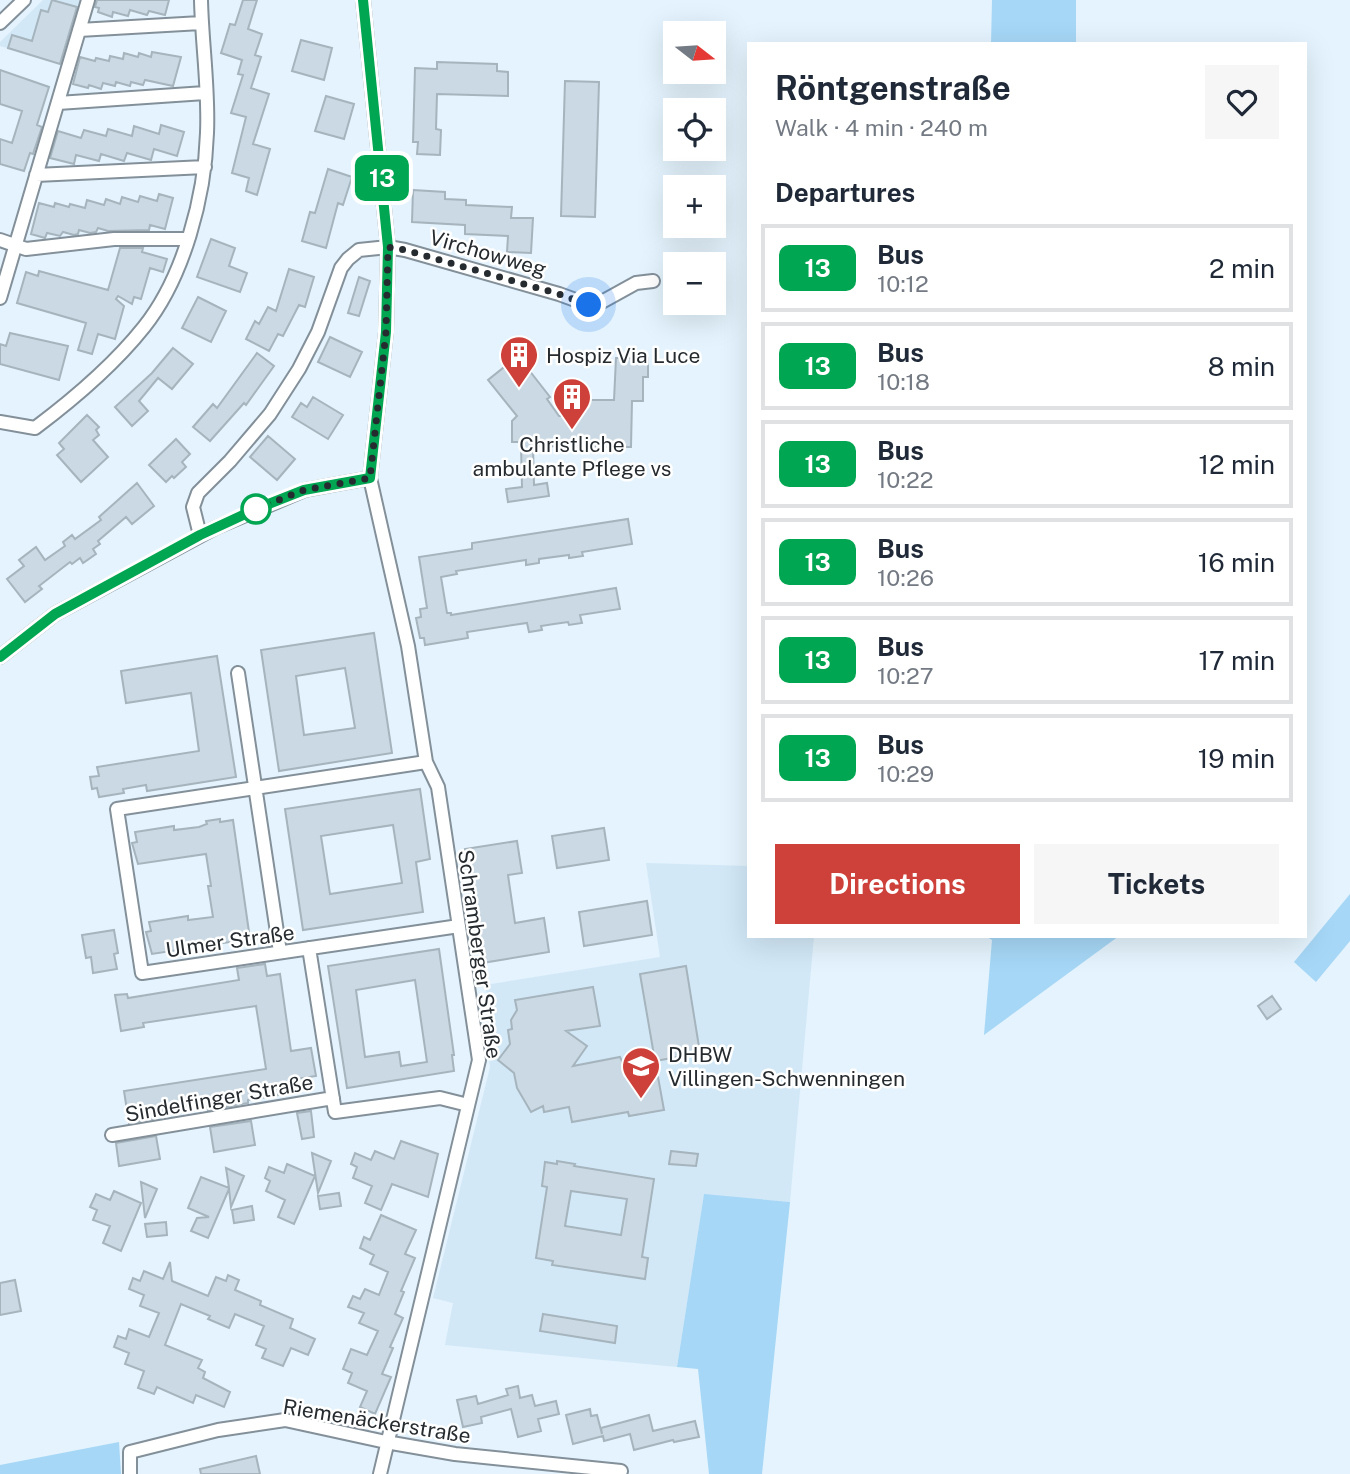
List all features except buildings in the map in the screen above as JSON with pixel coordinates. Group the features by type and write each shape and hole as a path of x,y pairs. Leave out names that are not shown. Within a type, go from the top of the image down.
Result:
{"street":[{"path":"0,23 24,0"},
{"path":"0,298 88,0"},
{"path":"0,422 35,428 78,395 115,360 145,326 170,286 188,239 205,167 207,130 201,0"},
{"name":"Schramberger Straße","path":"363,0 388,247 386,332 370,478 408,646 426,762 438,786 479,1060 380,1474"},
{"path":"79,30 201,23"},
{"path":"58,103 205,93"},
{"path":"36,175 205,167"},
{"path":"0,240 26,249 114,239 188,239"},
{"path":"200,535 194,507 198,493 270,414 299,369 318,332 341,268 348,258 359,250 388,247"},
{"name":"Virchowweg","path":"388,247 559,294 589,305 598,304 636,283 653,281"},
{"path":"0,657 55,614 200,535 304,490 370,478"},
{"path":"238,673 280,952"},
{"name":"Ulmer Straße","path":"426,762 117,809 142,973 459,926"},
{"name":"Sindelfinger Straße","path":"309,948 335,1112 440,1098 468,1105"},
{"name":"Sindelfinger Straße","path":"112,1135 333,1098"},
{"name":"Riemenäckerstraße","path":"130,1474 130,1452 218,1430 285,1420 386,1442 549,1469 621,1471"}],"shaded area":[{"path":"43,0 80,0 61,64 0,46 0,42"},
{"path":"992,0 1076,0 1076,42 991,42"},
{"name":"DHBW Villingen-Schwenningen","path":"646,863 747,866 747,938 814,938 790,1202 704,1195 677,1367 445,1345 453,1303 433,1298 490,1067 482,1002 488,1001 485,985 660,957"},
{"path":"1350,894 1350,941 1316,982 1294,962"},
{"path":"988,938 1116,938 984,1035 992,940"},
{"path":"704,1194 790,1202 762,1474 709,1474 698,1369 677,1367"},
{"path":"119,1442 121,1474 0,1474 0,1465"}],"bus line":[{"name":"13","path":"0,657 55,614 200,535 304,490 370,478 386,332 388,247 363,0"}],"place":[{"name":"Hospiz Via Luce","path":"519,389"},
{"name":"Christliche ambulante Pflege vs","path":"572,431"},
{"name":"DHBW Villingen-Schwenningen","path":"641,1100"}],"route":[{"path":"256,509 304,490 370,478 386,332 388,247 559,294 589,305"}]}
